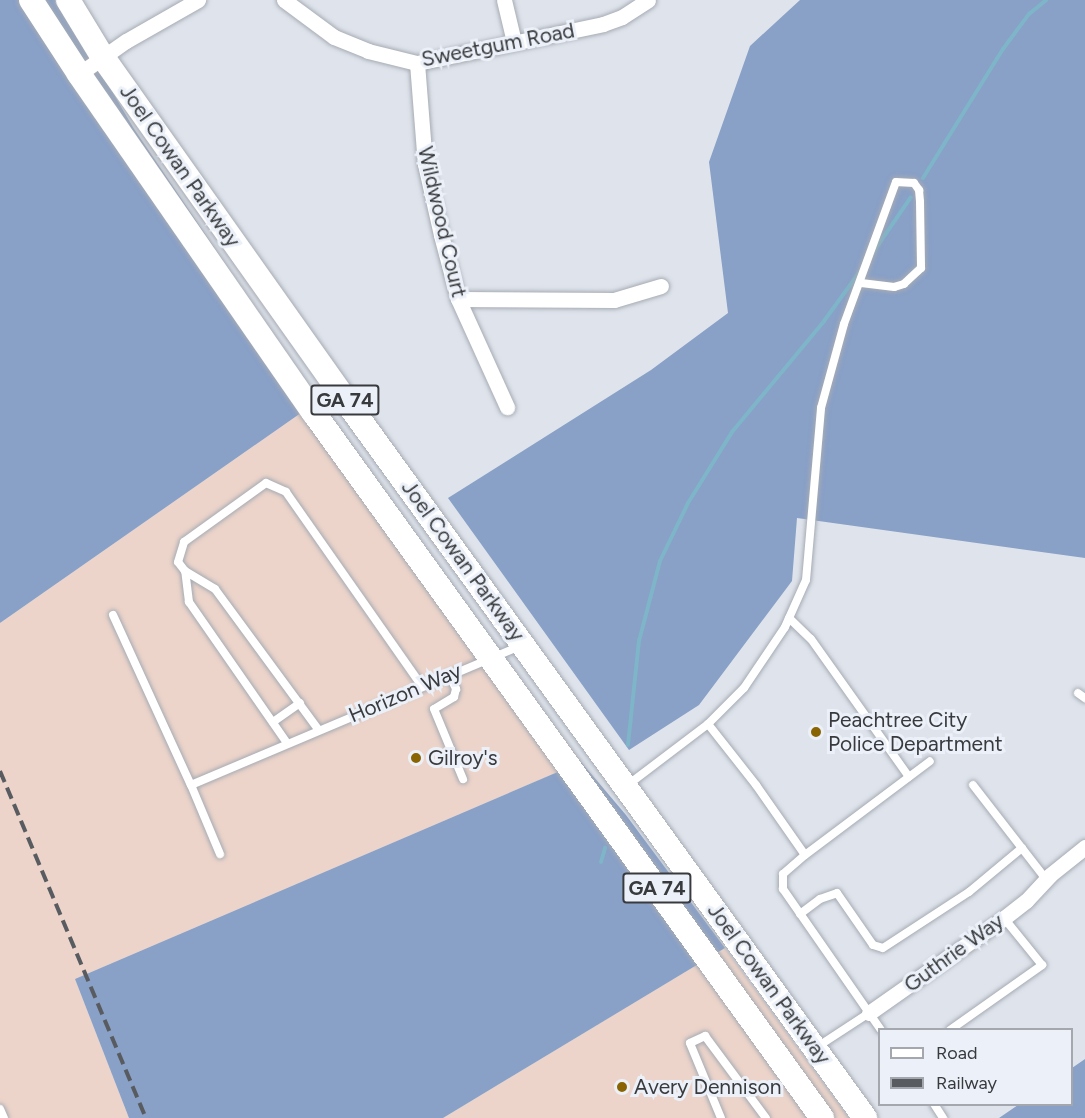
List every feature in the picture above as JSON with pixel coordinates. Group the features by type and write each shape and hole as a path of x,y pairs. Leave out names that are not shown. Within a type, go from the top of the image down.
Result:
{"main road":[{"name":"Joel Cowan Parkway","path":"31,0 79,74 314,413 822,1118"},
{"name":"Joel Cowan Parkway","path":"68,0 102,56 341,394 627,786 865,1118"}],"street":[{"path":"79,74 102,56 198,0"},
{"name":"Sweetgum Road","path":"284,0 334,37 368,51 417,63 603,24 622,17 648,0"},
{"path":"504,0 514,42"},
{"name":"Wildwood Court","path":"417,63 425,164 458,299 507,407"},
{"path":"458,299 614,300 661,286"},
{"name":"Guthrie Way","path":"869,1013 1004,918 1085,847"}],"lane":[{"path":"627,786 708,724 744,688 789,618 806,580 821,408 844,324 861,283 864,265 896,182 914,183 919,190 920,202 921,268 904,284 894,287 861,283"},
{"path":"318,729 214,589 185,572 178,562 184,542 266,483 275,485 286,492 422,686"},
{"path":"185,572 189,602 287,743"},
{"path":"113,615 220,854"},
{"path":"789,618 811,639 909,777"},
{"name":"Horizon Way","path":"191,785 318,729 524,644"},
{"path":"449,675 456,689 454,697 434,709 463,779"},
{"path":"273,722 300,703"},
{"path":"708,724 756,785 805,855"},
{"path":"880,1028 783,889 783,874 930,761"},
{"path":"973,785 1046,879"},
{"path":"800,914 820,899 837,893 873,945 883,948 969,892 1022,848"},
{"path":"951,1028 1042,965 1004,918"},
{"name":"Guthrie Way","path":"814,1048 869,1013"},
{"path":"721,1118 690,1044 705,1036 766,1118"},
{"path":"0,1109 4,1118"}],"shaded area":[{"path":"0,0 59,0 134,129 318,401 0,623"},
{"path":"800,0 1085,0 1085,558 797,518 792,581 699,705 629,750 448,498 651,370 728,313 709,162 750,46"},
{"path":"318,401 581,762 75,979 129,1118 0,1118 0,623"},
{"path":"581,762 626,815 725,948 443,1118 129,1118 75,979"},
{"path":"725,948 849,1118 443,1118"},
{"path":"1085,1059 1085,1118 999,1118 1017,1106 1073,1106 1073,1067"}],"waterway":[{"path":"923,178 1003,49 1029,14 1046,0"},
{"path":"874,251 911,197"},
{"path":"628,745 639,641 660,561 688,503 732,432 824,321 861,270"},
{"path":"601,862 605,848"}],"railway":[{"path":"0,771 146,1118"}],"place":[{"name":"Peachtree City Police Department","path":"816,732"},
{"name":"Gilroy's","path":"416,758"},
{"name":"Avery Dennison","path":"622,1087"}]}
